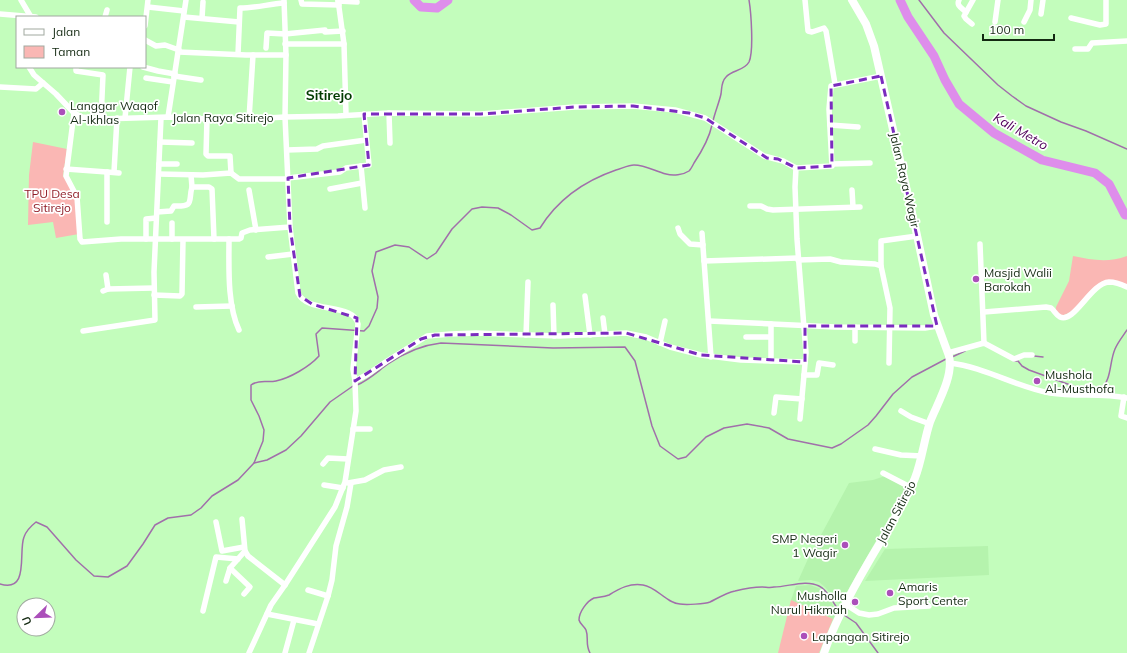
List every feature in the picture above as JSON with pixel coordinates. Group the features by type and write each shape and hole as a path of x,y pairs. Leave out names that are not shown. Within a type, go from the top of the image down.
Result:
{"main road":[{"name":"Jalan Raya Wagir","path":"852,0 862,16 874,46 917,236 930,301 937,326 949,358"},
{"name":"Jalan Sitirejo","path":"824,653 845,604 915,478 930,424 946,383 949,358"}],"street":[{"path":"21,0 32,16"},
{"path":"146,20 148,0"},
{"path":"83,331 155,320 155,239 160,142 179,51 186,0 183,0"},
{"path":"301,0 302,4 357,2"},
{"path":"805,0 808,31 812,32 824,28 826,31 836,84"},
{"path":"959,0 959,6 966,12"},
{"path":"972,24 965,18 966,12 973,0"},
{"path":"995,22 998,0"},
{"path":"1024,22 1030,10 1031,0"},
{"path":"1041,14 1042,0"},
{"path":"1071,18 1105,25 1107,23 1106,0"},
{"path":"202,18 203,2"},
{"path":"238,54 240,8 256,8 284,2 286,44 285,117 375,113 481,114 575,107 633,106 675,110 705,118 764,156 778,159 796,168 832,166 832,164 870,163"},
{"path":"338,2 344,44 346,115"},
{"path":"148,7 202,18 239,22"},
{"path":"105,16 107,10"},
{"path":"0,14 22,16"},
{"path":"266,48 264,33 285,34 325,30 325,32 343,31"},
{"path":"146,41 156,46 165,45 179,51 253,55 286,55"},
{"path":"1075,49 1088,49 1092,43 1127,41"},
{"path":"286,44 344,44"},
{"path":"249,119 253,55"},
{"name":"Jalan Raya Sitirejo","path":"30,68 34,75 74,112 82,117 208,119 285,117 290,227 297,289 300,296 312,304 342,311 357,319 357,339 353,369 355,385"},
{"path":"76,68 76,71 103,75 101,118"},
{"path":"125,118 130,68"},
{"path":"146,68 174,77"},
{"path":"832,164 829,109 831,87 836,84 880,76"},
{"path":"146,78 174,77 201,80"},
{"path":"0,87 36,89 43,83"},
{"path":"74,112 66,169 67,180 77,197 80,241 84,243 121,239 239,239 242,233 256,230 290,227"},
{"path":"389,113 390,143"},
{"path":"159,174 191,175 231,173 239,179 288,178 340,172 346,168 369,165 364,114"},
{"path":"66,169 117,172 117,118"},
{"path":"208,119 206,154 208,156 230,156 231,173"},
{"path":"830,124 858,127"},
{"path":"287,150 317,149 323,146 366,140"},
{"path":"160,142 192,143"},
{"path":"159,164 177,164"},
{"path":"361,166 365,208"},
{"path":"796,168 795,187 798,259 805,326 806,353 800,419"},
{"path":"107,172 107,222"},
{"path":"157,212 171,212 174,206 188,205 190,202 192,187 191,175"},
{"path":"330,189 362,183"},
{"path":"192,187 209,187 212,189 214,239"},
{"path":"249,190 256,230"},
{"path":"852,190 853,207"},
{"path":"750,206 761,206 773,210 860,207"},
{"path":"146,239 147,219 156,218"},
{"path":"172,223 172,239"},
{"path":"678,228 680,234 690,244 702,245"},
{"path":"702,234 711,357"},
{"path":"889,363 890,308 881,266 881,241 917,236"},
{"path":"229,239 229,275 232,306 239,330"},
{"path":"154,295 182,295 183,240"},
{"path":"980,244 984,312 984,343"},
{"path":"268,257 293,254"},
{"path":"704,261 830,259 841,262 875,264 881,266"},
{"path":"106,275 106,290 154,288"},
{"path":"526,335 528,282"},
{"path":"984,312 1046,307 1051,308 1061,318 1068,317 1072,315 1087,296 1102,284 1108,282 1127,287"},
{"path":"585,296 590,335"},
{"path":"553,305 554,336"},
{"path":"196,307 232,306"},
{"path":"603,318 605,334"},
{"path":"660,343 665,321"},
{"path":"709,321 805,326 925,328 937,326"},
{"path":"771,324 771,361"},
{"path":"855,327 855,341"},
{"path":"309,653 328,596 332,580 336,546 347,507 348,459 356,406 355,385 368,374 427,336 469,333 554,336 626,333 639,335 684,351 711,357 741,360 805,362"},
{"path":"746,337 770,337"},
{"path":"984,343 1014,360 1024,355 1032,355"},
{"path":"949,358 984,343"},
{"path":"949,358 964,365 981,369 1050,393 1105,394 1126,398 1121,416 1127,418"},
{"path":"804,375 817,375 819,363 833,365"},
{"path":"774,413 776,397 802,399"},
{"path":"901,411 911,417 930,424"},
{"path":"353,429 370,429"},
{"path":"875,449 901,455 922,456"},
{"path":"323,464 328,458 348,459"},
{"path":"324,485 347,484 371,478 387,469 401,467"},
{"path":"882,473 910,488"},
{"path":"249,653 274,599 285,585 335,507 347,484"},
{"path":"242,519 245,549 248,556 285,585"},
{"path":"216,522 222,551 245,549"},
{"path":"226,581 230,568 245,549"},
{"path":"203,610 216,557 238,559"},
{"path":"230,568 250,587 244,594"},
{"path":"308,590 328,596"},
{"path":"845,604 859,613 869,615 878,614 894,608 929,606"},
{"path":"267,614 318,624"},
{"path":"285,653 294,620"}],"highlighted area":[{"path":"881,76 937,326 805,326 805,362 701,355 626,333 435,335 421,339 355,381 357,318 312,304 300,296 290,227 288,178 369,165 364,114 481,114 575,107 633,106 689,113 705,118 767,158 778,159 796,168 832,166 831,86"}],"shaded area":[{"name":"SMP Negeri 1 Wagir","path":"885,476 906,488 840,604 819,582 811,580 798,581 807,561 849,483 873,480"},
{"path":"988,546 989,575 865,581 885,549"},
{"path":"810,585 821,589 830,600 837,612 833,619 791,600 796,586"}],"green space":[{"name":"TPU Desa Sitirejo","path":"33,142 67,149 63,176 75,194 79,234 56,238 53,222 28,225 29,175"},
{"path":"1073,256 1093,260 1113,260 1127,256 1127,285 1105,281 1075,310 1062,316 1056,311 1056,307 1069,281"},
{"name":"Lapangan Sitirejo","path":"791,600 833,619 819,653 778,653"}],"waterway":[{"name":"Kali Metro","path":"414,0 421,7 437,8 448,0"},
{"path":"713,121 724,79 731,73 747,65 751,57 752,41 749,0"},
{"name":"Kali Metro","path":"900,0 908,17 934,56 945,80 959,104 994,133 1042,160 1095,173 1109,184 1125,215 1127,215"},
{"path":"919,0 944,33 998,85 1012,96 1026,106 1127,149"},
{"path":"0,584 9,585 16,583 21,570 22,544 24,537 36,522 47,527 76,560 94,576 108,577 127,566 155,525 168,518 191,515 201,508 212,496 238,480 254,463 263,441 264,430 251,400 251,385 257,382 273,382 281,380 293,375 310,364 319,356 316,334 322,328 364,331 369,326 377,308 378,297 372,271 376,252 395,245 409,247 427,259 436,253 452,229 472,209 482,207 498,208 532,230 540,228 555,208 573,192 604,174 634,165 672,175 689,171 705,145 712,125"},
{"path":"1014,361 1018,361 1022,366 1029,370 1073,386 1085,390 1100,390 1107,381 1115,349 1127,330"},
{"path":"357,385 407,353 441,343 553,348 625,347 635,361 652,426 660,446 678,459 686,457 706,437 724,428 747,424 769,428 788,439 832,448 841,444 868,425 893,394 912,377 946,359"},
{"path":"952,357 965,351"},
{"path":"1034,356 1043,357"},
{"path":"254,463 267,460 286,450 301,436 330,402 353,386"},
{"path":"590,653 586,630 579,620 582,610 594,598 609,595 629,585 648,586 675,603 700,604 708,603 728,593 745,589 779,587 808,583 822,588 838,609"},
{"path":"844,615 856,623 878,653"}],"place":[{"name":"Langgar Waqof Al-Ikhlas","path":"62,112"},
{"name":"Masjid Walii Barokah","path":"976,279"},
{"name":"Mushola Al-Musthofa","path":"1037,381"},
{"name":"SMP Negeri 1 Wagir","path":"845,545"},
{"name":"Amaris Sport Center","path":"890,593"},
{"name":"Musholla Nurul Hikmah","path":"855,602"},
{"name":"Lapangan Sitirejo","path":"804,636"}],"district":[{"name":"Sitirejo","path":"329,95"}]}
